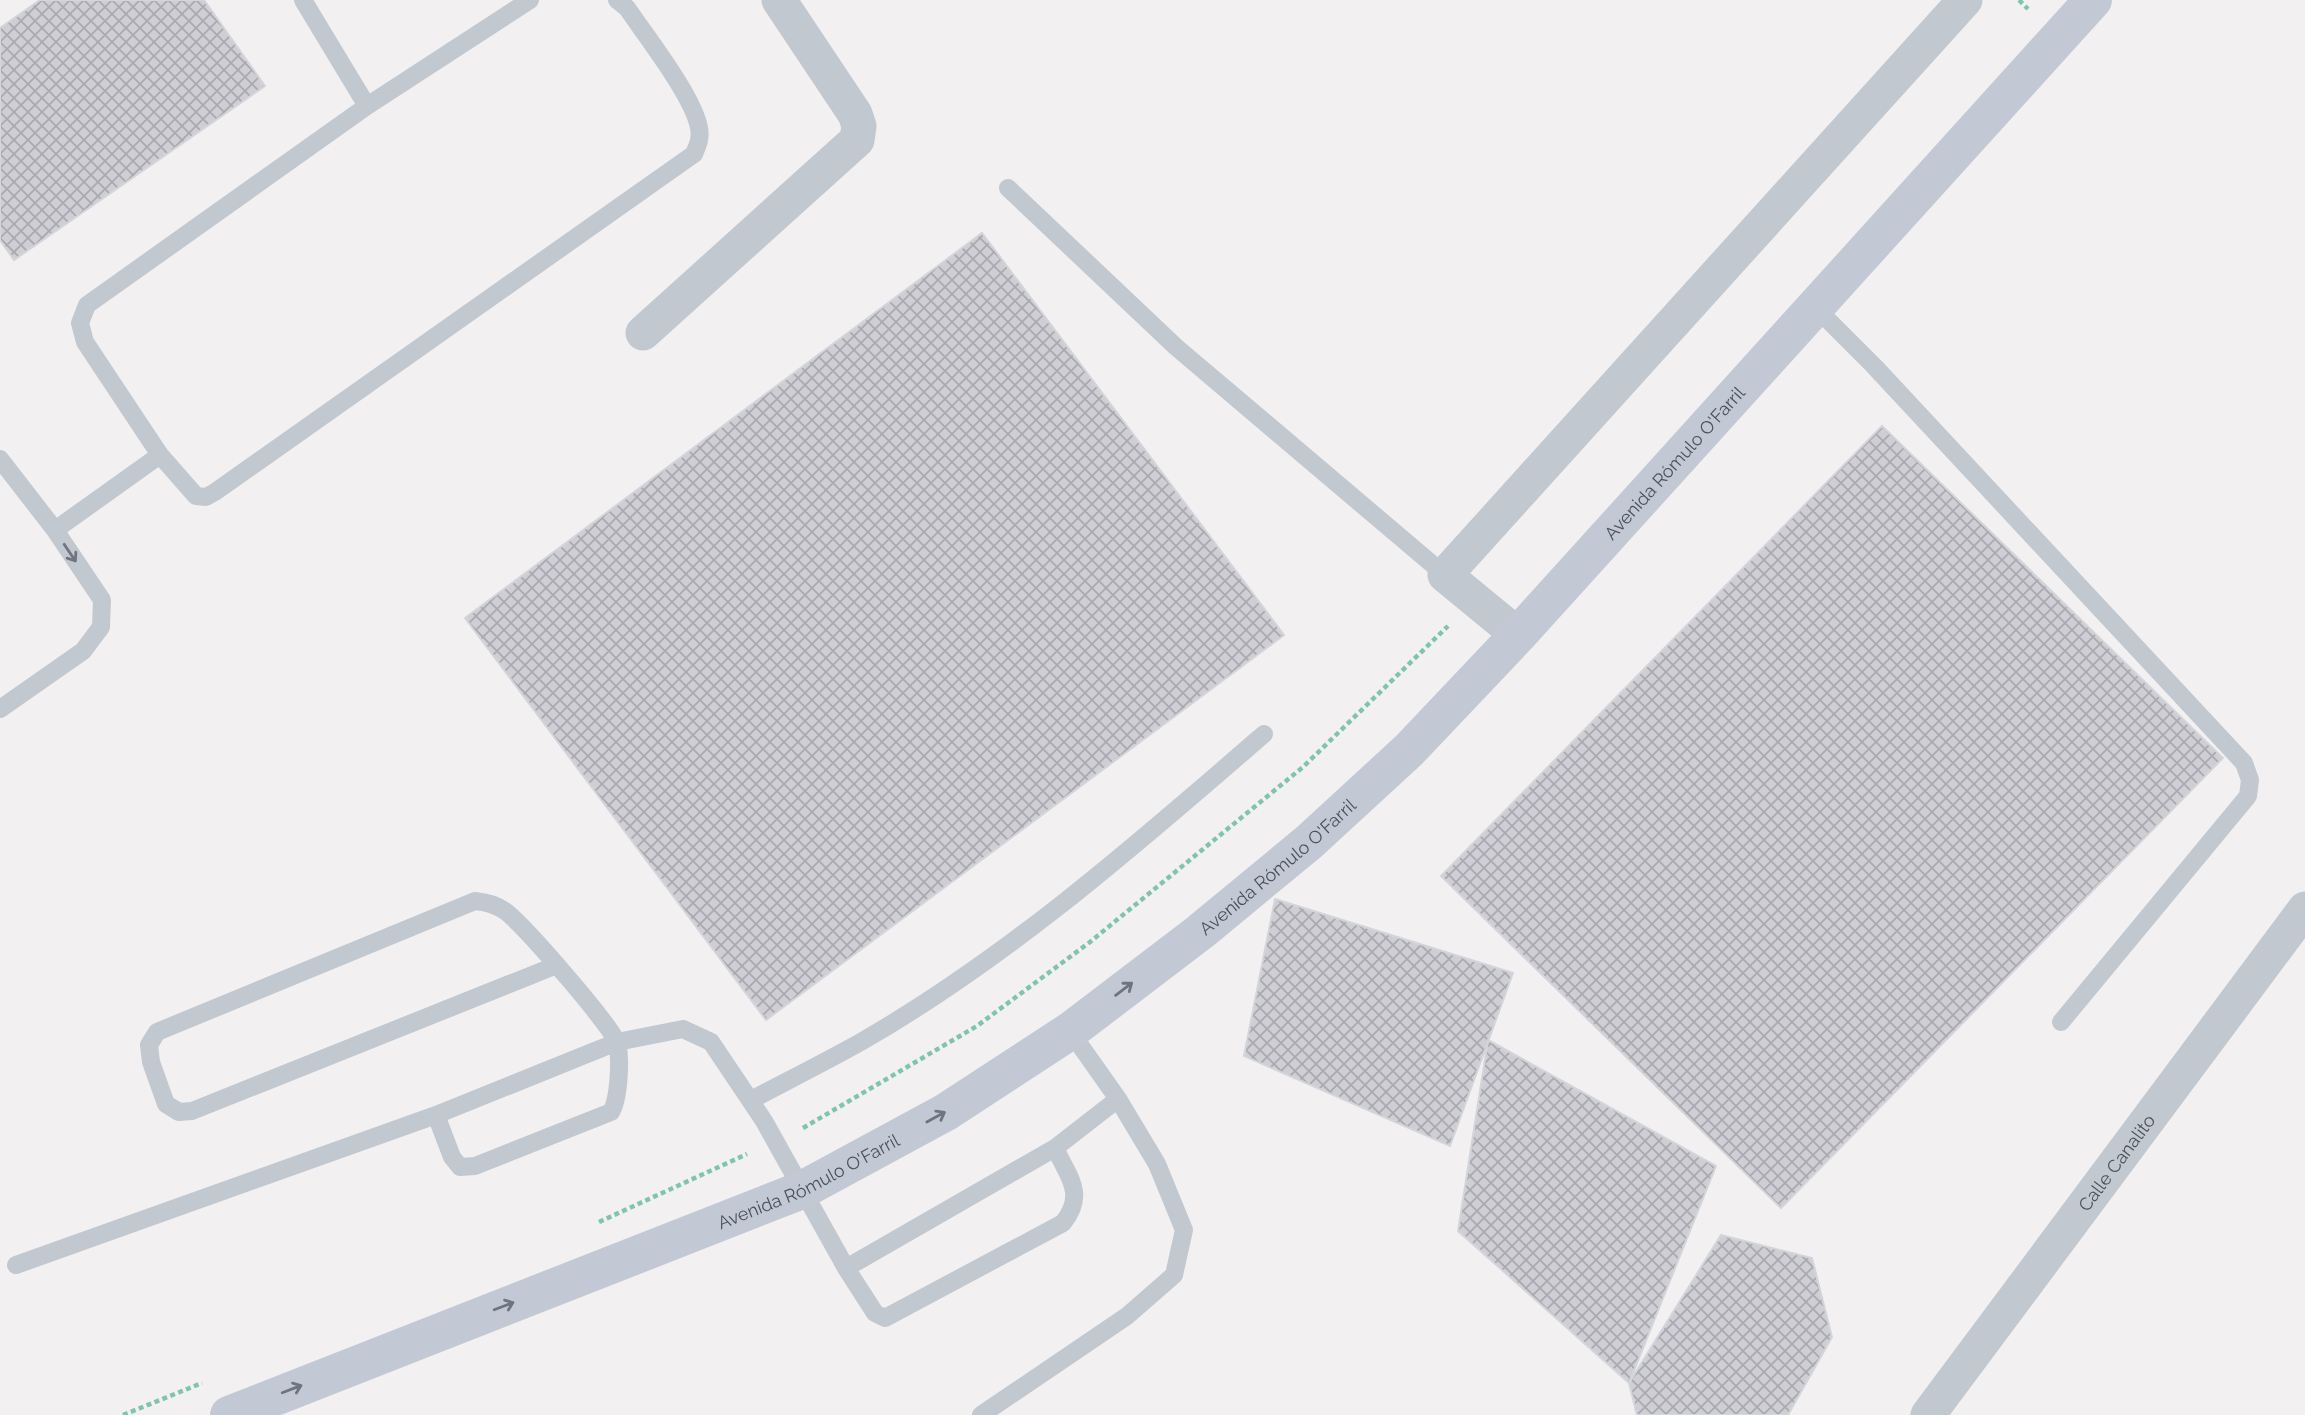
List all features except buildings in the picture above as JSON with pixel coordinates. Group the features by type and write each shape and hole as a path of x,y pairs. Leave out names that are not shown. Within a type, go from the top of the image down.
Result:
{"street":[{"path":"643,333 857,139 859,126 855,114 779,0"},
{"path":"1518,635 1445,575 1965,0"},
{"name":"Avenida Rómulo O'Farril","path":"229,1415 802,1190 946,1112 1070,1031 1199,932 1309,842 1409,750 1518,635 2093,0"},
{"name":"Calle Canalito","path":"1928,1415 2305,909"}],"lane":[{"path":"303,0 367,106"},
{"path":"530,0 367,106 87,306 80,323 85,342 160,455 196,496 206,497 215,492 694,154 700,141 699,126 681,89 627,8 617,0"},
{"path":"1009,188 1176,346 1445,575"},
{"path":"1815,307 2244,763 2250,780 2248,796 2061,1022"},
{"path":"55,530 160,455"},
{"path":"0,459 55,530 102,600 101,627 83,651 0,709"},
{"path":"751,1100 860,1042 1062,904 1149,834 1264,734"},
{"path":"436,1115 452,1157 460,1167 475,1166 611,1112 617,1102 617,1042 557,965 506,912 492,903 475,901 157,1032 149,1045 151,1062 166,1104 179,1112 192,1111 557,965"},
{"path":"16,1265 436,1115 617,1042 683,1029 695,1032 711,1042 751,1100 846,1268 875,1313 885,1318 1063,1223 1075,1208 1075,1193 1055,1148"},
{"path":"981,1415 1126,1316 1174,1275 1184,1230 1157,1164 1118,1099 1070,1031"},
{"path":"846,1268 1055,1148 1118,1099"}],"path":[{"path":"801,1129 977,1026 1090,942 1303,767 1439,636"},
{"path":"123,1415 211,1380"}]}
